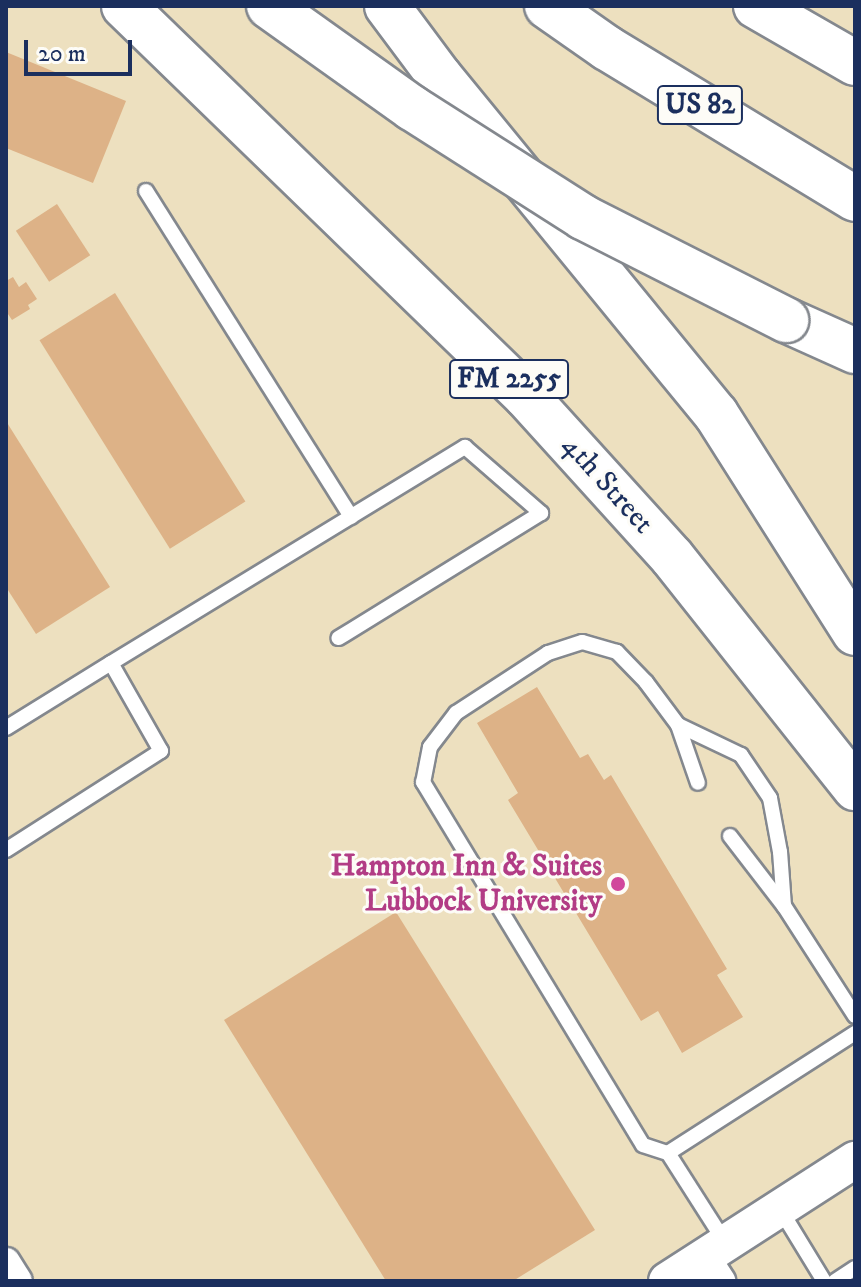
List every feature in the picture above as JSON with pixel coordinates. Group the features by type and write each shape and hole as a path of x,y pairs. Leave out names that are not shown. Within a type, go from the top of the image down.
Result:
{"main road":[{"name":"4th Street","path":"124,6 526,396 672,557 855,788"},
{"path":"269,6 412,108 583,217 855,351"},
{"path":"387,6 440,77 716,414 855,633"},
{"name":"US 82","path":"547,6 607,48 855,199"},
{"path":"756,6 855,63"}],"street":[{"path":"667,1281 717,1260 780,1209 855,1160"},
{"path":"6,1262 18,1281"}],"lane":[{"path":"146,191 351,517"},
{"path":"6,728 465,447 541,513 339,638"},
{"path":"698,783 678,725 646,682 617,652 582,642 548,653 456,713 430,747 423,782 643,1145 668,1153 692,1192 717,1260"},
{"path":"6,850 161,751 111,663"},
{"path":"678,725 741,755 770,798 780,852 784,906"},
{"path":"730,836 784,906 855,1016"},
{"path":"668,1153 855,1033"},
{"path":"780,1209 824,1281"},
{"path":"835,1281 855,1268"}],"building":[{"path":"6,52 126,101 93,183 6,148"},
{"path":"57,204 90,255 49,282 16,231"},
{"path":"13,277 19,287 26,282 37,299 28,305 30,309 12,320 6,311 6,281"},
{"path":"115,293 245,502 170,549 40,340"},
{"path":"6,421 110,587 36,634 6,587"},
{"name":"Hampton Inn & Suites Lubbock University","path":"537,687 580,758 588,754 604,780 611,775 727,969 717,975 743,1017 682,1053 658,1011 641,1021 508,800 518,793 477,723"},
{"path":"396,912 595,1230 513,1281 386,1281 224,1020"}],"place":[{"name":"Hampton Inn & Suites Lubbock University","path":"618,884"}]}
